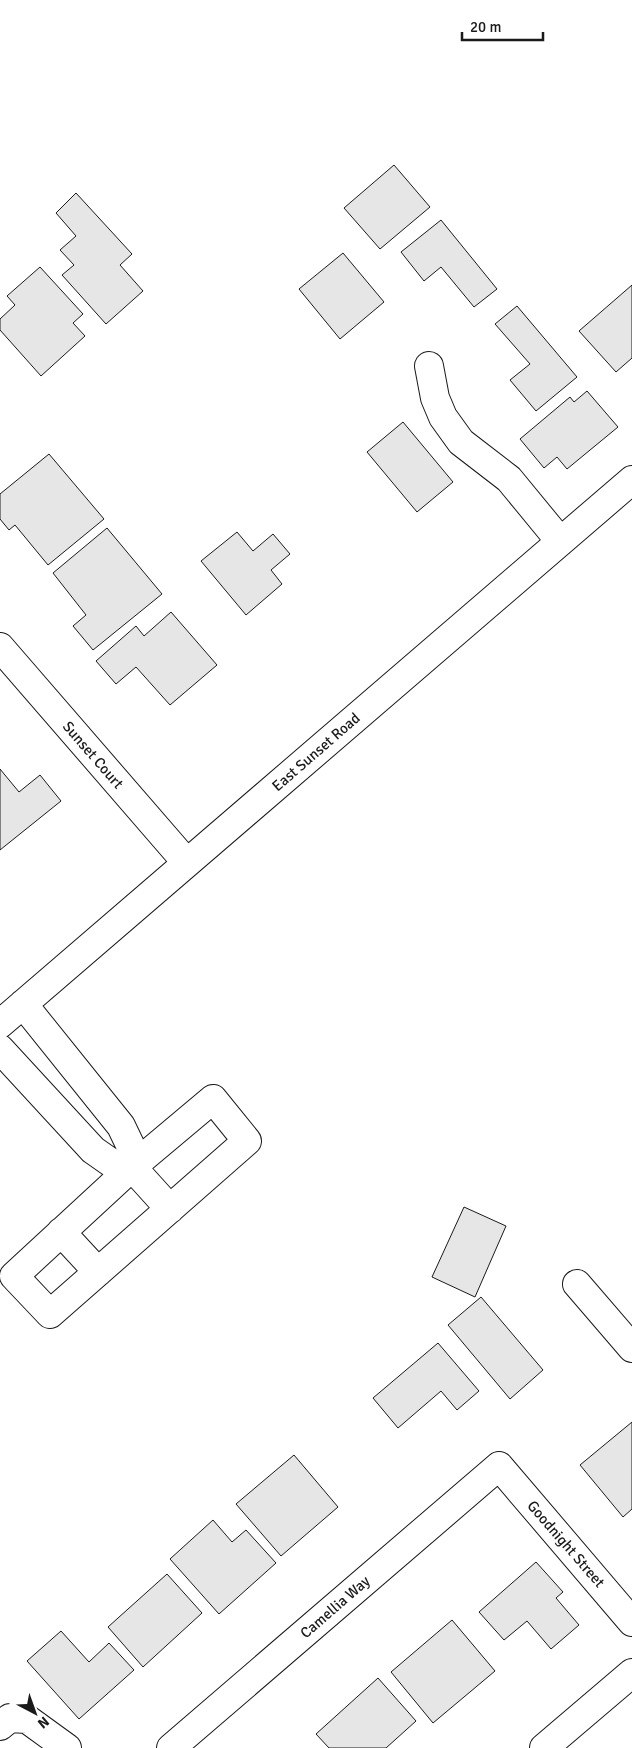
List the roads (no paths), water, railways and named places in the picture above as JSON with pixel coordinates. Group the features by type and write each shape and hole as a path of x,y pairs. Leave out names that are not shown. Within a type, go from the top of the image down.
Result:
{"street":[{"path":"429,366 435,398 443,417 460,442 509,480 560,541"},
{"name":"East Sunset Road","path":"0,1024 632,480"},
{"name":"Sunset Court","path":"0,647 187,863"},
{"path":"23,1004 121,1126 132,1149 132,1167"},
{"path":"0,1049 93,1150 113,1164 132,1167 170,1209"},
{"path":"63,1118 95,1093"},
{"path":"213,1099 247,1141 50,1314 14,1276 132,1167 213,1099"},
{"path":"61,1232 98,1272"},
{"path":"577,1284 632,1348"},
{"name":"Goodnight Street","path":"499,1466 632,1622"},
{"name":"Camellia Way","path":"171,1748 499,1466"},
{"path":"544,1748 632,1673"},
{"path":"0,1726 10,1718 27,1719 59,1740 67,1748"}]}
